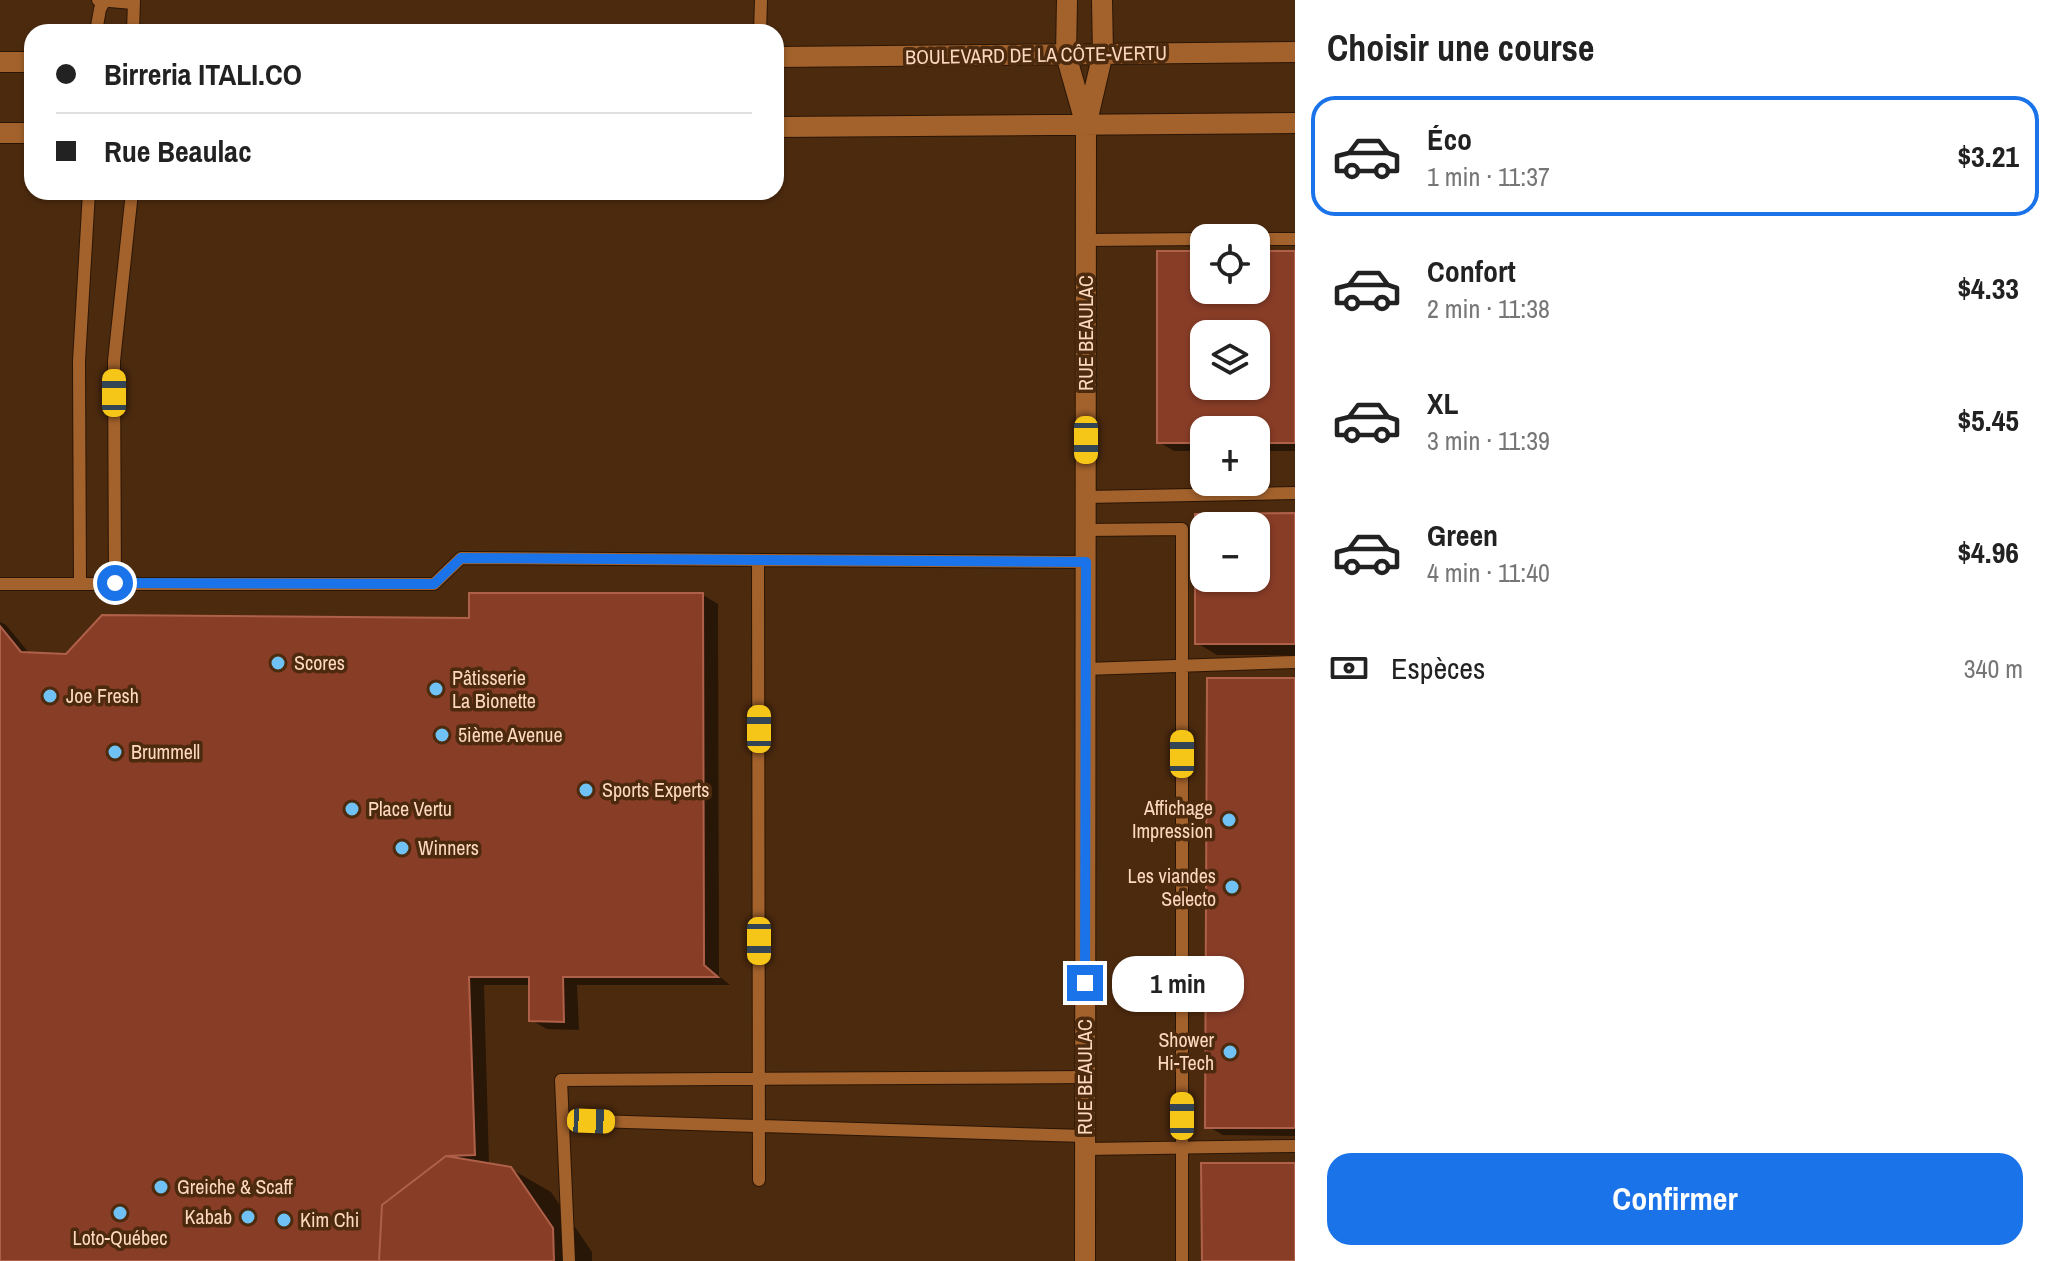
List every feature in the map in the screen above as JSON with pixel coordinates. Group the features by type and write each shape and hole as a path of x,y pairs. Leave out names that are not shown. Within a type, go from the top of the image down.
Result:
{"street":[{"name":"RUE BEAULAC","path":"1067,0 1066,55 1086,126"},
{"name":"RUE BEAULAC","path":"1085,1261 1086,126 1103,53 1102,0"},
{"name":"BOULEVARD DE LA CÔTE-VERTU","path":"784,57 1295,52"},
{"path":"0,62 24,62"},
{"path":"784,127 1295,123"},
{"path":"0,133 24,133"}],"lane":[{"path":"760,24 761,0"},
{"path":"98,24 102,1 134,2 133,24"},
{"path":"80,583 79,361 89,200"},
{"path":"115,583 114,361 131,200"},
{"path":"1086,240 1190,239"},
{"path":"1270,239 1295,239"},
{"path":"1086,497 1295,493"},
{"path":"1086,530 1182,529 1182,1261"},
{"path":"0,584 434,584 461,558 1086,562"},
{"path":"758,560 759,1180"},
{"path":"1085,669 1295,662"},
{"path":"569,1261 561,1080 1085,1077"},
{"path":"563,1120 1182,1146 1295,1146"}],"building":[{"path":"1157,251 1190,251 1190,304 1270,304 1270,251 1295,251 1295,443 1270,443 1270,416 1190,416 1190,443 1157,443"},
{"path":"1270,513 1295,513 1295,644 1195,644 1195,592 1270,592"},
{"name":"Place Vertu","path":"469,593 703,593 704,965 718,977 563,977 564,1022 529,1021 529,977 469,977 475,1155 446,1156 382,1205 379,1261 0,1261 0,626 21,652 66,654 102,615 469,618"},
{"path":"1207,678 1295,678 1295,1128 1205,1128"},
{"path":"446,1156 511,1167 553,1228 554,1261 379,1261 382,1205"},
{"path":"1201,1163 1295,1163 1295,1261 1202,1261"}],"place":[{"name":"Scores","path":"278,663"},
{"name":"Pâtisserie La Bionette","path":"436,689"},
{"name":"Joe Fresh","path":"50,696"},
{"name":"5ième Avenue","path":"442,735"},
{"name":"Brummell","path":"115,752"},
{"name":"Sports Experts","path":"586,790"},
{"name":"Place Vertu","path":"352,809"},
{"name":"Affichage Impression","path":"1229,820"},
{"name":"Winners","path":"402,848"},
{"name":"Les viandes Selecto","path":"1232,887"},
{"name":"Shower Hi-Tech","path":"1230,1052"},
{"name":"Greiche & Scaff","path":"161,1187"},
{"name":"Loto-Québec","path":"120,1213"},
{"name":"Kabab","path":"248,1217"},
{"name":"Kim Chi","path":"284,1220"}],"route":[{"path":"115,583 434,584 461,558 1086,562 1085,983"}]}
